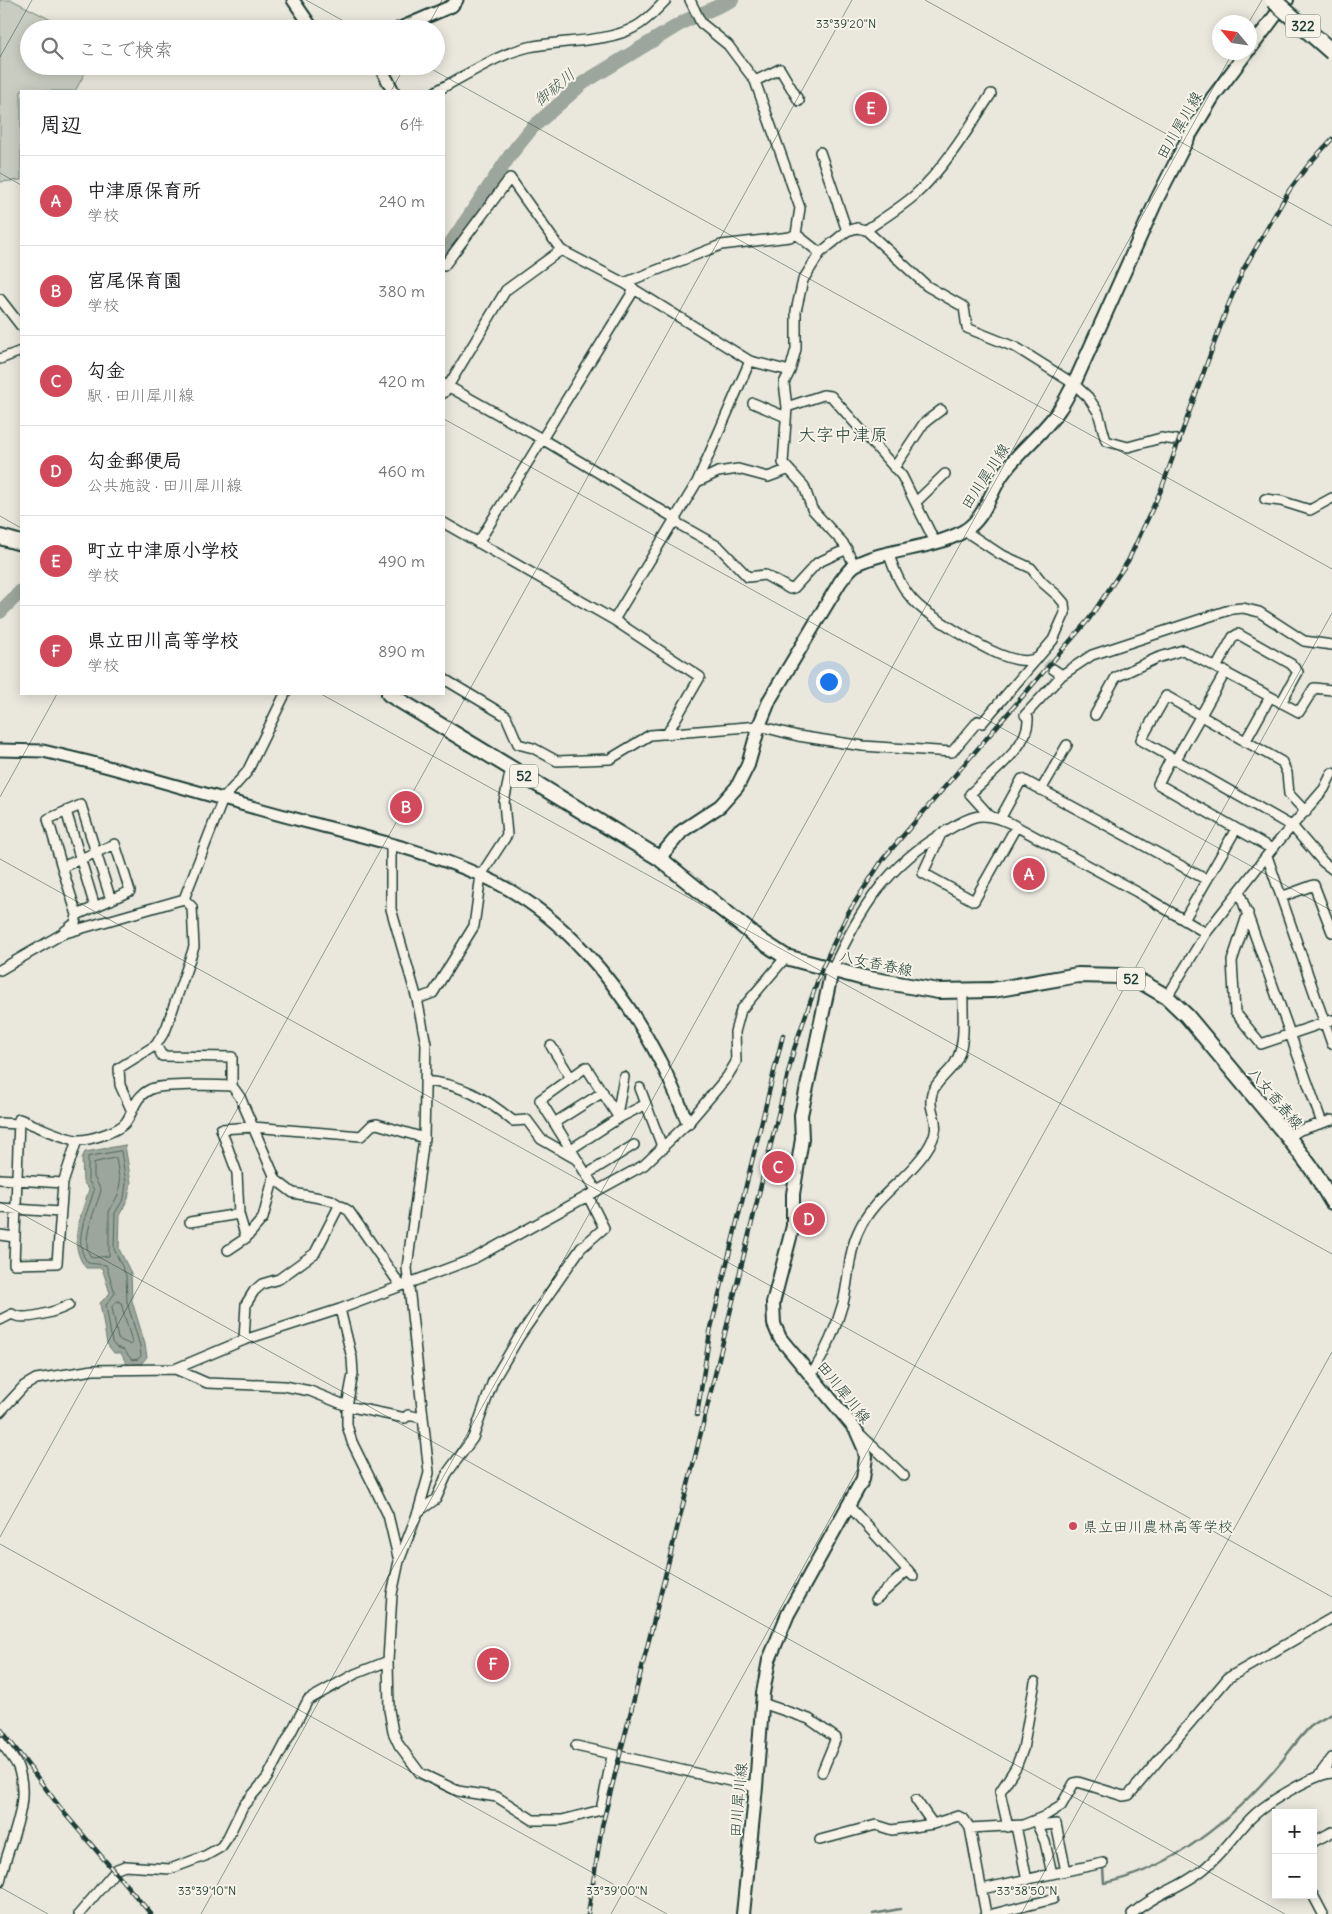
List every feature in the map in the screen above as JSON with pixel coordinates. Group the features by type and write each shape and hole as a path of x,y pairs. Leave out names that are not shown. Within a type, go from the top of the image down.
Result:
{"highway":[{"name":"322","path":"1273,0 1332,52"}],"main road":[{"path":"1257,40 1287,0"},
{"name":"田川犀川線","path":"855,566 935,542 965,530 982,513 1001,476 1022,450 1059,411 1074,384 1157,199 1188,138 1213,97 1241,60"},
{"path":"0,537 20,543"},
{"path":"659,858 682,831 720,806 737,787 748,765 759,726 770,699 840,582 855,566"},
{"name":"八女香春線","path":"391,695 659,858 760,940 786,957 910,988 963,992 1013,987 1078,975 1108,974 1132,979 1167,997 1187,1016 1288,1137 1315,1173 1332,1202"},
{"name":"田川犀川線","path":"743,1914 762,1703 769,1660 779,1634 863,1480 866,1467 864,1448 856,1430 780,1338 774,1324 773,1303 793,1226 793,1194 802,1139 801,1115 832,970"}],"street":[{"path":"293,0 307,20"},
{"path":"419,20 452,6 457,0"},
{"path":"438,90 512,52 529,47 596,39 633,28 648,19 666,0"},
{"path":"691,2 702,23 728,45 755,81 800,208 796,234"},
{"path":"755,81 780,69 799,100"},
{"path":"385,75 392,90"},
{"path":"866,230 915,195 924,186 961,139 991,94"},
{"path":"820,152 847,231"},
{"path":"445,265 510,178 561,250 624,283 750,361 790,371"},
{"path":"855,566 847,549 812,509 804,486 782,462 787,407 784,383 790,371 796,349 797,299 803,280 820,253 847,231 857,228 866,230 927,286 964,307 967,328 1017,348 1074,384 1098,412 1106,441 1128,447 1161,438 1176,440"},
{"path":"796,234 820,253"},
{"path":"624,283 721,245 790,237 796,234"},
{"path":"561,250 506,290 445,388 542,439 719,547 748,577 766,575 790,589 794,588 817,563 847,549"},
{"path":"478,542 634,290"},
{"path":"0,299 18,315"},
{"path":"0,359 20,352"},
{"path":"614,620 697,482 750,361"},
{"path":"787,407 824,395 831,396 902,476 935,542"},
{"path":"753,403 786,417"},
{"path":"894,468 924,423 941,410"},
{"path":"697,482 718,472 738,469 768,477 788,470"},
{"path":"916,502 945,474"},
{"path":"1265,499 1282,501 1310,510 1332,498"},
{"path":"445,524 614,620 700,677 667,734"},
{"path":"445,680 506,716 518,744 533,748 557,761 610,759 650,735 759,726 798,736 863,746 952,752 978,721 982,723 1042,659 1061,625 1065,613 1064,603 1042,582 1031,568 1000,554 965,530"},
{"path":"889,555 898,581 914,603 925,611 1006,658 1021,662 1042,659"},
{"path":"989,815 970,794 1022,744 1029,725 1028,718 1025,715 1062,675 1092,655 1220,612 1243,608 1269,617 1309,643 1332,645"},
{"path":"1217,666 1233,637 1238,634 1291,664 1298,672 1281,703"},
{"path":"1095,715 1116,677 1157,658 1183,650 1217,666 1299,712 1314,688 1332,690"},
{"path":"1054,669 1062,675"},
{"path":"1226,671 1201,716 1158,784 1236,829 1270,853 1281,897 1328,1021 1332,1044"},
{"path":"184,899 224,799 246,772 284,695"},
{"path":"1306,812 1289,794 1285,766 1166,696 1141,740 1293,828 1332,870"},
{"path":"1246,742 1270,697"},
{"path":"1041,790 1067,745"},
{"path":"0,750 43,751 391,845 482,875 526,901 551,920 608,977 660,1061 688,1124"},
{"path":"417,999 433,993 474,926 482,875 508,836 504,802 511,768"},
{"path":"1167,997 1206,933 1270,853 1306,812 1324,789 1332,773"},
{"path":"1000,819 1022,779 1207,880"},
{"path":"0,970 62,934 75,923 77,915 48,819 81,805 98,852 111,900"},
{"path":"66,811 95,907"},
{"path":"832,970 853,925 891,873 920,846 972,816 989,815 1016,826 1206,933"},
{"path":"941,834 923,873 974,901 1016,826"},
{"path":"1184,920 1236,829"},
{"path":"62,867 115,844 130,891 77,915"},
{"path":"391,845 391,909 417,999 426,1044 424,1138 404,1285 429,1473 418,1512 399,1562 392,1594 388,1661 389,1710 393,1732 399,1745 420,1774 458,1791 497,1797 532,1820 562,1820 601,1810 612,1756"},
{"path":"1281,897 1314,884 1331,928"},
{"path":"1240,891 1322,1123"},
{"path":"62,934 184,899"},
{"path":"131,1109 120,1085 119,1068 156,1045 166,1029 194,947 192,907 184,899"},
{"path":"1248,913 1232,961 1236,1012 1261,1044 1328,1021"},
{"path":"0,1412 24,1386 36,1379 92,1370 175,1369 244,1340 340,1309 473,1259 644,1165 688,1124 727,1077 736,1062 736,1027 741,1010 786,957"},
{"path":"811,1376 828,1347 843,1303 857,1233 869,1211 925,1153 934,1138 936,1130 932,1096 938,1083 954,1064 962,1048 963,992"},
{"path":"156,1045 162,1056 232,1057 232,1086 240,1097 274,1176 285,1189 294,1193 331,1200 348,1211 404,1285"},
{"path":"551,1046 571,1078"},
{"path":"596,1190 540,1100 586,1067 618,1116"},
{"path":"618,1116 624,1077"},
{"path":"425,1081 444,1083 486,1099 513,1121 526,1120 541,1139 578,1160"},
{"path":"77,1140 63,1183 56,1263 14,1264 19,1119 77,1140 114,1132 126,1122 131,1109 139,1098 152,1089 215,1084 232,1086"},
{"path":"640,1088 663,1149"},
{"path":"554,1122 603,1092"},
{"path":"571,1149 618,1116 646,1104"},
{"path":"1288,1137 1332,1120"},
{"path":"0,1123 19,1124"},
{"path":"246,1238 239,1214 237,1173 221,1129 252,1127 361,1136 372,1125 377,1124 424,1138"},
{"path":"587,1174 634,1144"},
{"path":"228,1250 240,1244 263,1218 274,1176"},
{"path":"0,1179 63,1183"},
{"path":"418,1512 436,1499 448,1472 473,1438 493,1381 519,1337 581,1248 604,1228 588,1196"},
{"path":"244,1340 246,1304 254,1291 262,1284 279,1279 315,1253 339,1206"},
{"path":"0,1208 60,1212"},
{"path":"190,1222 239,1214"},
{"path":"0,1235 14,1237"},
{"path":"0,1320 12,1314 21,1318 60,1310 69,1305"},
{"path":"340,1309 352,1366 347,1406 347,1425 352,1442 388,1515 399,1562"},
{"path":"175,1369 206,1383 284,1386 302,1389 347,1406 405,1418 408,1415 422,1418"},
{"path":"856,1430 904,1476"},
{"path":"849,1506 911,1573 876,1599"},
{"path":"1036,1823 1061,1806 1074,1783 1078,1782 1128,1796 1228,1678 1332,1618"},
{"path":"79,1914 117,1869 125,1866 170,1869 205,1856 221,1847 242,1806 267,1778 308,1700 355,1674 388,1661"},
{"path":"1027,1880 1000,1792 1016,1767 1023,1749 1035,1682"},
{"path":"762,1703 809,1719 836,1738 822,1772"},
{"path":"0,1742 18,1768 22,1792 22,1808 0,1882"},
{"path":"576,1746 612,1756 756,1786"},
{"path":"1132,1914 1147,1901 1188,1880 1202,1870 1223,1851 1255,1814 1329,1776 1332,1758"},
{"path":"916,1800 933,1824"},
{"path":"820,1840 876,1825 892,1830 933,1824 958,1816 964,1819 970,1828 986,1914"},
{"path":"1036,1823 1045,1842 1052,1874"},
{"path":"970,1828 1036,1823 1056,1824 1066,1871"},
{"path":"1317,1840 1332,1832"},
{"path":"982,1890 1103,1863"},
{"path":"993,1914 1053,1899"},
{"path":"1315,1899 1324,1914"}],"shaded area":[{"path":"0,0 12,0 51,20 20,20 20,75 84,75 76,90 20,90 20,180 0,182"}],"water":[{"path":"125,1145 131,1183 128,1199 120,1214 119,1249 131,1273 132,1301 147,1357 141,1364 127,1365 121,1353 114,1353 107,1344 100,1303 110,1293 102,1268 86,1268 80,1259 76,1240 77,1230 89,1189 83,1182 82,1158 85,1152"}],"waterway":[{"name":"御祓川","path":"445,252 511,154 532,128 583,83 685,21 732,0"},
{"name":"御祓川","path":"0,612 20,592"},
{"path":"1103,1868 1104,1883 1128,1877 1152,1868 1195,1842 1235,1811 1275,1769 1309,1728 1332,1714"},
{"path":"873,1914 900,1909"}],"tunnel":[{"path":"1046,662 1053,669"}],"railway":[{"path":"588,1914 602,1826 694,1461 794,1049 822,968 848,913 883,859 1089,619 1128,561 1161,490 1227,308 1243,270 1290,189 1309,164 1332,139"},
{"path":"697,1415 710,1332 783,1035"},
{"path":"0,1728 65,1814 151,1914"}],"place":[{"name":"町立中津原小学校","path":"871,108"},
{"name":"宮尾保育園","path":"406,807"},
{"name":"中津原保育所","path":"1029,874"},
{"name":"勾金","path":"778,1167"},
{"name":"勾金郵便局","path":"809,1219"},
{"name":"県立田川農林高等学校","path":"1073,1526"},
{"name":"県立田川高等学校","path":"493,1664"}],"district":[{"name":"大字中津原","path":"843,434"}]}
